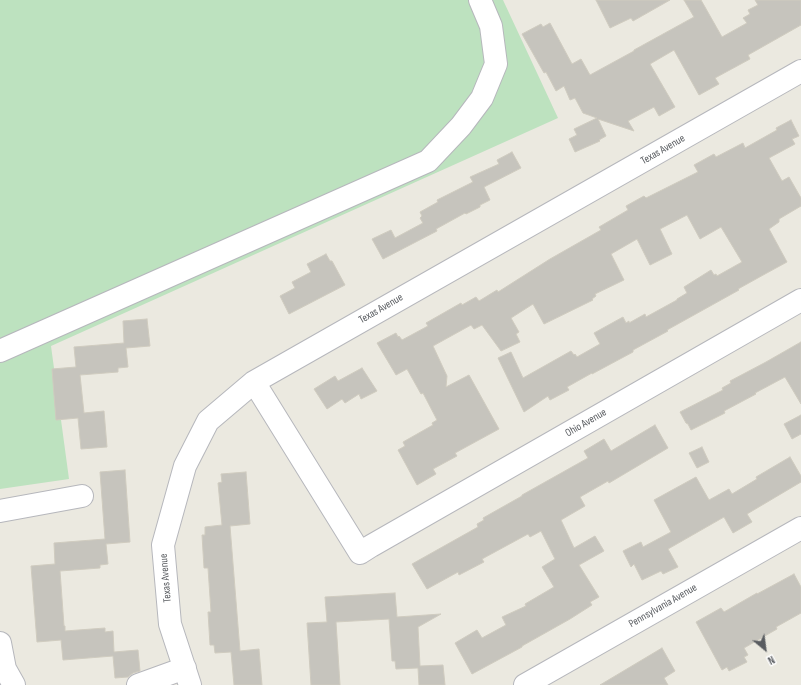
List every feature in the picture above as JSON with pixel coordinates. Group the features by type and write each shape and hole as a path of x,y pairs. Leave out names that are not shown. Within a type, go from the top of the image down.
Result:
{"street":[{"path":"0,351 428,161 461,126 482,98 496,64 491,26 480,0"},
{"name":"Texas Avenue","path":"188,677 170,624 164,545 185,466 208,421 254,382 801,71"},
{"name":"Ohio Avenue","path":"254,382 360,553 801,300"},
{"path":"0,511 82,496"},
{"name":"Pennsylvania Avenue","path":"525,685 801,528"},
{"path":"0,643 5,669 14,685"},
{"path":"138,685 188,677"}],"green space":[{"path":"0,0 503,0 558,118 51,346 69,479 0,489"}],"building":[{"path":"596,0 670,0 633,21 631,18 610,28"},
{"path":"684,0 701,0 722,37 747,23 743,18 750,14 748,10 758,5 755,0 801,0 801,25 748,55 750,59 715,78 719,84 699,95 674,50 650,64 675,107 659,116 654,107 628,121 634,131 598,119 606,136 599,140 600,141 575,152 569,139 577,135 574,129 597,118 583,113 575,98 570,100 564,86 556,91 522,34 541,24 543,27 550,23 572,64 581,59 590,75 694,17"},
{"path":"791,120 799,136 792,139 795,144 769,158 782,181 789,177 801,198 801,206 779,219 779,222 769,229 787,262 667,330 668,331 633,350 633,352 567,387 569,390 550,400 548,396 524,412 498,358 511,352 523,378 571,351 577,357 600,344 594,333 623,317 626,323 629,321 629,323 645,314 646,317 687,293 684,287 711,270 714,275 716,274 717,276 742,262 721,227 700,239 687,215 660,229 672,254 650,265 637,239 611,254 624,280 595,294 596,296 592,299 593,300 544,324 533,304 511,318 519,332 516,334 520,342 501,351 482,325 474,329 471,325 433,346 447,376 446,387 469,375 499,429 455,453 457,456 433,469 436,474 417,485 398,450 405,446 403,442 433,425 432,423 437,420 423,393 421,394 407,369 396,375 377,343 396,333 402,340 428,326 426,323 461,303 462,305 476,297 479,301 497,290 498,292 550,259 601,230 599,227 628,210 626,206 644,196 646,198 698,172 694,165 714,154 716,157 743,143 745,148 777,130 776,128"},
{"path":"512,152 521,168 484,187 490,200 480,205 480,207 466,214 465,213 436,229 437,231 383,259 372,239 391,230 395,238 423,223 420,218 422,216 420,212 438,202 437,200 473,182 470,177 499,164 497,160"},
{"path":"326,254 330,261 332,261 345,285 289,314 280,296 295,288 292,282 311,272 307,264"},
{"path":"147,319 150,346 126,348 128,367 118,368 118,372 80,375 84,413 104,411 107,447 81,449 78,418 56,420 52,369 76,367 74,347 124,343 123,321"},
{"path":"801,342 801,404 785,377 724,411 725,413 691,430 680,412 723,390 722,388 731,383 730,381"},
{"path":"362,368 377,391 361,399 359,394 345,403 342,399 327,409 314,389 335,376 338,381"},
{"path":"801,415 801,434 792,439 784,424"},
{"path":"655,425 668,448 609,483 608,481 580,497 585,506 561,520 574,548 595,536 604,551 579,565 599,597 590,602 592,605 570,619 472,674 455,643 477,630 482,638 506,625 502,617 526,606 525,604 554,587 542,567 555,559 541,531 530,537 528,534 482,559 484,562 459,575 458,572 427,589 412,564 478,527 477,524 484,520 483,518 588,458 584,451 604,439 611,451"},
{"path":"702,447 709,462 697,468 689,453"},
{"path":"790,457 801,476 801,482 747,514 752,522 733,533 724,517 668,549 678,567 663,574 661,571 642,580 634,564 631,567 623,551 641,542 643,547 671,532 654,500 696,477 709,500 729,489 732,494 757,479 756,477"},
{"path":"125,470 130,542 106,544 108,564 100,565 100,568 60,571 65,631 105,628 105,632 113,631 114,652 138,650 140,671 133,673 128,677 115,678 113,656 63,660 61,640 37,642 31,566 55,564 54,543 105,539 100,472"},
{"path":"246,472 250,524 230,526 240,651 259,649 262,685 234,685 231,652 215,653 214,645 210,645 208,612 211,612 208,568 204,568 202,535 205,535 205,527 222,525 218,483 222,482 221,474"},
{"path":"794,574 801,587 801,613 744,648 748,655 744,657 747,662 729,671 727,667 722,670 696,622 721,608 724,612"},
{"path":"395,593 397,617 441,614 418,627 420,666 443,665 445,685 419,685 418,668 396,669 395,661 392,661 389,619 336,622 340,685 311,685 307,623 327,622 325,597"},
{"path":"662,648 675,671 664,678 668,685 600,685"}]}
